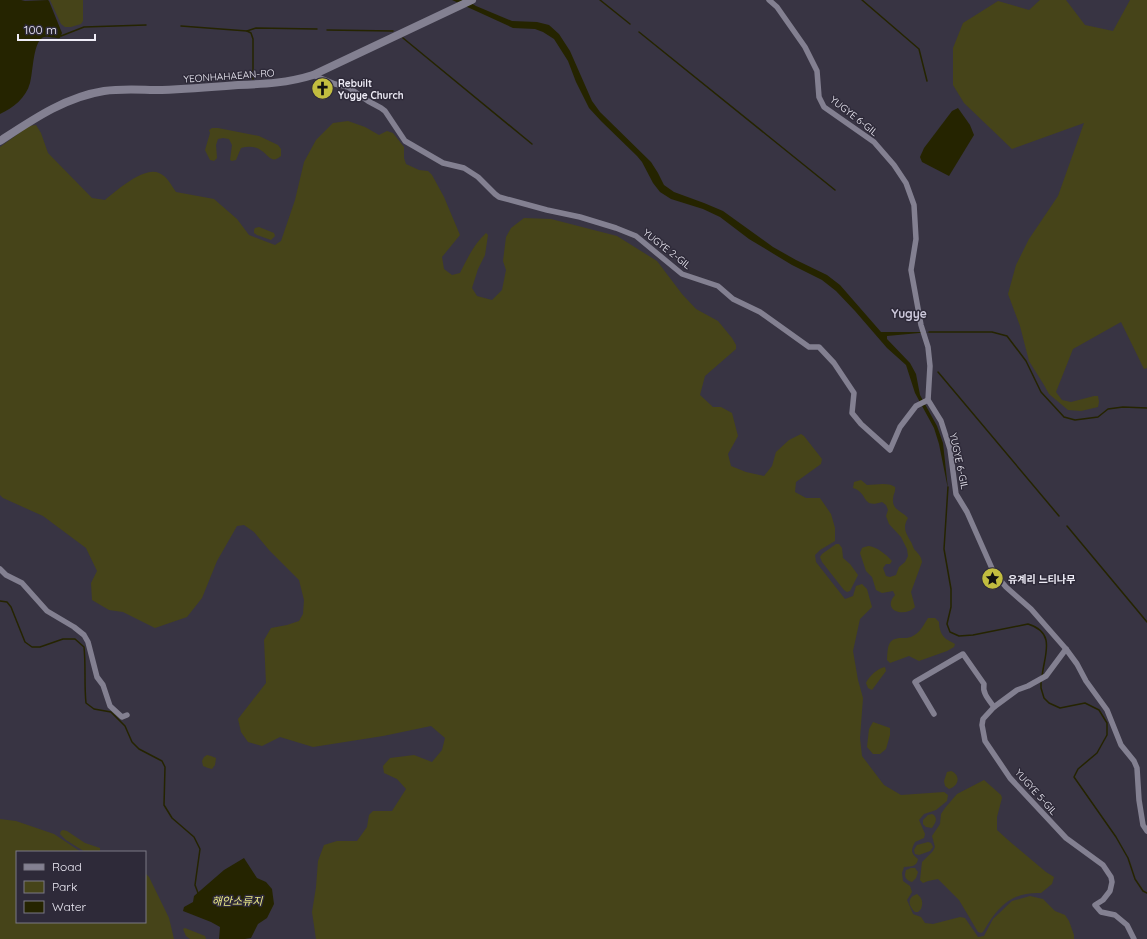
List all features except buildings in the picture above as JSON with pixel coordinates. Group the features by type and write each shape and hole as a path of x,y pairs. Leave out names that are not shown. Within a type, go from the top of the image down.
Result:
{"street":[{"name":"YEONHAHAEAN-RO","path":"0,141 35,118 60,105 103,91 131,89 185,89 273,83 295,80 313,75 472,0"},
{"name":"YUGYE 6-GIL","path":"769,0 777,7 805,47 817,71 819,97 824,107 874,142 894,165 906,184 914,205 916,238 911,270 921,325 928,347 930,366 928,400 941,421 948,442 956,494 967,512 994,573 1006,587 1031,609 1066,649 1077,664 1086,681 1107,710 1121,745 1134,761 1137,768 1139,800 1143,825 1147,831"},
{"name":"YUGYE 2-GIL","path":"313,75 334,84 348,87 381,108 385,111 405,141 443,163 464,168 478,177 499,197 580,217 636,236 682,274 718,286 734,299 760,312 809,347 819,347 834,363 854,393 852,413 861,424 890,450 900,427 916,406 928,400"},
{"path":"0,569 6,575 22,583 47,611 74,627 84,635 88,642 97,677 103,685 110,706 122,717 127,715"},
{"name":"YUGYE 5-GIL","path":"1066,649 1046,676 1033,684 1017,690 994,707 983,719 982,725 985,741 1010,778 1066,838 1103,865 1111,876 1112,882 1110,891 1104,900 1095,905 1100,912 1115,915 1127,925 1134,939"},
{"path":"934,714 915,682 963,654 984,684 983,689 994,707"}],"green space":[{"path":"50,0 83,0 83,21 81,24 65,27 61,24"},
{"path":"1040,0 1066,0 1085,25 1113,31 1130,0 1147,0 1147,368 1144,369 1121,322 1073,349 1056,392 1062,400 1071,402 1098,396 1098,407 1081,411 1068,410 1049,394 1029,361 1020,326 1008,294 1016,265 1029,239 1058,196 1084,123 1012,149 964,103 953,85 953,48 963,23 998,1 1029,10"},
{"path":"348,121 365,127 379,135 387,131 393,133 404,147 404,158 406,164 419,170 428,171 432,175 444,197 460,235 442,257 444,269 452,275 460,273 478,242 486,233 488,235 485,255 478,269 472,288 477,296 492,300 502,290 506,270 503,261 506,237 511,228 524,218 551,219 617,236 657,261 682,294 696,309 718,321 732,338 736,345 736,349 705,376 700,395 713,407 721,407 732,413 738,436 728,454 731,466 746,472 764,476 772,466 776,452 789,440 801,434 804,436 822,459 821,464 796,482 795,492 806,498 820,498 831,514 835,528 835,541 820,550 815,555 816,562 845,599 853,596 856,586 862,584 867,589 872,607 860,619 853,651 863,698 860,738 862,756 884,785 901,795 944,792 948,795 947,801 936,810 924,814 919,820 925,834 924,838 915,842 913,847 912,853 918,859 913,866 904,867 902,873 903,881 910,886 912,892 907,900 913,914 921,917 925,923 933,924 960,917 965,918 978,937 984,936 993,919 1012,901 1030,896 1043,899 1055,911 1065,915 1069,921 1074,939 316,939 312,912 318,861 324,845 337,841 357,841 367,827 369,815 373,811 392,811 406,789 397,779 384,773 383,766 390,758 414,755 432,762 442,750 445,738 431,726 383,736 313,747 280,737 262,746 248,742 241,732 238,719 266,683 264,640 271,628 299,621 303,614 304,600 299,580 269,550 254,532 244,525 237,526 217,561 202,598 187,617 155,628 123,612 109,610 92,600 91,583 97,571 86,548 43,516 3,498 0,495 0,147 29,126 36,125 41,133 48,153 92,198 105,200 130,180 138,176 153,172 159,173 167,178 176,192 214,199 237,219 249,235 275,245 281,241 295,200 304,162 316,140 333,123"},
{"path":"212,128 259,136 278,145 281,149 281,156 273,159 257,148 246,147 241,148 236,160 232,161 230,160 232,145 229,139 223,138 218,139 216,145 217,158 214,161 210,160 205,150 210,133 209,130"},
{"path":"259,227 274,233 275,236 271,240 257,235 254,233 254,230 255,228"},
{"path":"861,480 867,485 885,484 895,487 893,496 894,506 908,518 905,525 905,530 922,562 911,592 915,607 906,612 896,611 893,609 891,601 895,595 893,591 882,593 876,590 872,577 866,571 860,553 862,548 869,546 875,548 885,554 892,561 890,564 886,564 883,568 886,576 890,577 896,575 899,567 905,562 908,556 907,549 901,537 889,524 886,516 888,510 886,505 882,502 875,504 868,502 858,490 853,488 854,482"},
{"path":"836,544 839,544 842,548 843,558 850,564 858,575 850,591 847,592 822,562 820,557"},
{"path":"928,618 935,618 939,622 943,636 955,644 954,647 919,661 909,656 890,663 887,660 889,644 897,638 909,638 917,633"},
{"path":"885,667 886,671 872,690 868,688 866,683 869,678 874,673"},
{"path":"873,722 890,728 890,735 886,749 880,754 873,754 867,747 869,729"},
{"path":"207,755 216,758 215,765 212,769 203,766 202,761"},
{"path":"951,771 956,775 958,780 952,788 949,789 945,786 944,781 947,772"},
{"path":"984,780 1001,795 1002,798 997,817 997,830 1046,872 1054,877 1052,884 1041,893 1021,895 1006,903 994,915 981,933 978,932 959,900 938,879 923,883 920,880 922,862 935,847 932,836 940,824 941,814 957,794"},
{"path":"932,814 936,818 935,823 932,828 926,827 923,824 923,820 928,815"},
{"path":"0,819 16,821 54,834 80,851 16,851 16,923 146,923 146,874 149,877 169,918 174,939 0,939"},
{"path":"61,831 67,831 85,843 100,848 100,851 83,851 66,840 60,834"},
{"path":"928,842 931,843 933,847 930,851 919,855 915,854 914,850 917,845"},
{"path":"915,868 918,872 916,878 912,882 906,879 905,876 906,870"},
{"path":"917,894 922,901 922,905 918,912 915,912 911,907 910,899"},
{"path":"185,928 205,936 206,939 190,939 186,936 183,929"}],"water":[{"path":"0,0 48,0 62,33 60,38 44,37 39,41 35,52 28,88 22,98 14,106 0,114"},
{"path":"452,0 466,0 476,6 512,21 537,22 549,25 559,34 570,51 592,101 600,112 651,162 664,185 674,192 723,211 773,247 827,275 840,285 881,332 930,332 887,336 887,339 910,363 916,374 920,395 937,426 943,443 948,489 939,444 934,428 915,393 906,365 887,348 836,291 822,280 792,265 749,239 720,217 703,209 671,199 660,192 637,156 589,108 576,82 568,61 554,39 535,29 513,28"},
{"path":"958,108 970,125 974,135 949,176 922,162 920,157 924,148 952,111"},
{"name":"해안소류지","path":"244,858 257,878 266,882 272,889 274,904 267,918 258,924 251,938 219,939 220,927 183,911 184,907 193,902 194,896 224,870"}],"waterway":[{"path":"600,0 630,24"},
{"path":"862,0 919,49 927,81"},
{"path":"61,36 84,27 146,25"},
{"path":"181,26 247,31 251,33 253,39 253,79"},
{"path":"247,31 256,28 317,29"},
{"path":"327,30 393,31"},
{"path":"639,32 835,190"},
{"path":"403,38 532,144"},
{"path":"929,332 992,332 1007,336 1026,361 1041,392 1064,417 1075,420 1098,417 1108,409 1123,407 1147,408"},
{"path":"938,372 1059,516"},
{"path":"948,487 944,549 951,589 951,607 947,624 950,632 959,636 973,635 1028,624 1037,628 1043,633 1047,646 1042,677"},
{"path":"1067,526 1147,622"},
{"path":"0,601 7,602 11,607 25,642 32,647 40,647 63,639 75,639 84,647 86,703 94,709 111,712 125,726 132,742 139,749 162,761 165,767 164,805 172,818 194,837 200,849 195,885 198,893"},
{"path":"1041,681 1041,688 1044,698 1049,703 1060,708 1085,703 1099,710 1107,723 1107,735 1097,753 1078,769 1074,777 1116,837 1128,858 1135,879 1143,891 1147,893"}],"place":[{"name":"Rebuilt Yugye Church","path":"323,89"},
{"name":"유계리 느티나무","path":"992,579"}],"district":[{"name":"Yugye","path":"909,313"}]}
